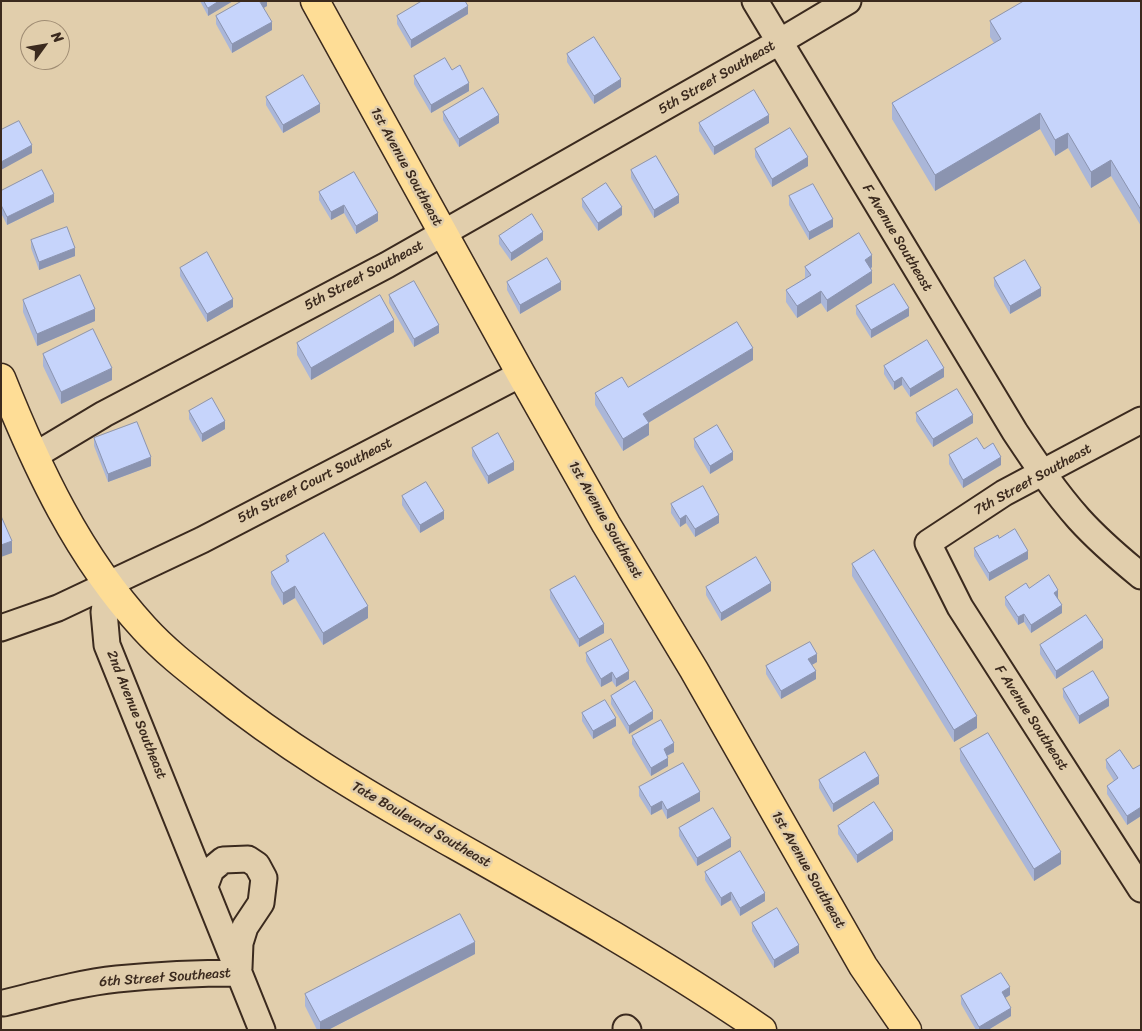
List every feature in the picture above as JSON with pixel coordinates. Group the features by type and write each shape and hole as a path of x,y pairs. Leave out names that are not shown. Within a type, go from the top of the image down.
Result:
{"main road":[{"name":"1st Avenue Southeast","path":"315,1 606,524 694,670 864,966 907,1030"},
{"path":"1,378 34,456 55,499 79,542 108,585"},
{"name":"Tate Boulevard Southeast","path":"108,585 144,629 173,657 246,714 310,759 354,787 534,889 672,971 762,1030"}],"street":[{"name":"F Avenue Southeast","path":"755,1 1015,432 1042,473 1078,519 1113,553 1141,576"},
{"name":"5th Street Southeast","path":"34,456 104,414 387,265 848,1"},
{"name":"5th Street Court Southeast","path":"108,585 202,540 521,374"},
{"name":"7th Street Southeast","path":"928,542 1004,493 1141,420"},
{"name":"F Avenue Southeast","path":"928,542 960,607 1141,889"},
{"path":"1,628 58,608 108,585"},
{"name":"2nd Avenue Southeast","path":"108,585 104,612 107,645 262,1030"},
{"path":"205,886 211,870 223,860 248,859 257,865 264,878 261,903 245,927 240,943 239,973"},
{"name":"6th Street Southeast","path":"4,1003 63,988 116,979 239,973"}],"building":[{"path":"204,1 219,1 208,8"},
{"path":"242,1 261,1 272,22 232,44 216,16"},
{"path":"422,1 465,1 468,6 411,40 397,16"},
{"path":"1024,1 1141,1 1141,210 1111,160 1091,172 1068,133 1055,140 1040,113 935,175 892,103 1001,39 990,21"},
{"path":"594,37 621,79 594,96 567,54"},
{"path":"445,58 452,70 460,65 469,83 431,105 414,76"},
{"path":"303,75 320,104 283,125 266,97"},
{"path":"483,88 499,115 459,139 443,112"},
{"path":"754,90 769,115 714,147 699,123"},
{"path":"19,121 32,145 1,162 1,130"},
{"path":"790,128 808,157 772,179 755,149"},
{"path":"656,156 679,195 654,210 631,170"},
{"path":"42,170 54,194 7,217 1,205 1,191"},
{"path":"354,172 378,213 356,226 344,205 331,212 319,192"},
{"path":"606,183 622,207 598,223 582,199"},
{"path":"813,184 833,219 809,232 789,196"},
{"path":"532,214 543,232 511,253 499,236"},
{"path":"67,227 75,248 39,262 31,240"},
{"path":"859,233 872,255 865,260 872,271 827,300 821,291 797,306 786,290 811,275 805,267"},
{"path":"207,252 233,299 207,314 180,268"},
{"path":"547,258 561,282 520,305 507,282"},
{"path":"1025,260 1041,288 1010,306 994,278"},
{"path":"80,275 95,309 37,334 23,300"},
{"path":"414,281 439,325 414,339 389,295"},
{"path":"894,284 909,308 871,330 856,306"},
{"path":"380,295 394,320 311,368 297,343"},
{"path":"737,322 753,348 643,414 649,423 623,439 595,393 622,377 628,387"},
{"path":"93,329 112,368 61,392 43,354"},
{"path":"927,340 944,368 910,389 902,377 894,382 884,366"},
{"path":"957,389 973,415 933,439 916,413"},
{"path":"212,398 225,421 202,434 189,411"},
{"path":"137,422 151,457 108,474 94,438"},
{"path":"717,425 733,452 710,466 694,439"},
{"path":"498,433 514,462 488,476 472,448"},
{"path":"977,438 984,449 993,443 1001,457 963,480 949,455"},
{"path":"426,482 444,511 420,525 402,496"},
{"path":"703,486 719,515 695,529 686,515 680,519 671,504"},
{"path":"1,516 12,541 1,545"},
{"path":"1015,529 1028,551 989,573 974,548 998,535 999,538"},
{"path":"324,533 368,606 323,633 295,586 283,593 271,572 289,561 286,556"},
{"path":"874,550 977,716 954,730 852,564"},
{"path":"756,557 771,583 721,613 706,587"},
{"path":"1049,575 1058,590 1054,593 1062,605 1031,625 1024,614 1018,617 1005,597 1026,583 1029,588"},
{"path":"575,576 604,624 579,639 550,590"},
{"path":"1086,615 1103,640 1056,671 1040,645"},
{"path":"611,639 629,671 616,679 612,672 601,679 586,653"},
{"path":"810,642 817,654 808,659 816,671 781,691 766,666"},
{"path":"1093,671 1109,698 1079,716 1063,689"},
{"path":"635,681 653,711 629,726 611,696"},
{"path":"605,700 616,718 593,731 582,713"},
{"path":"661,720 674,743 664,749 668,758 651,768 632,736"},
{"path":"988,733 1061,852 1034,869 960,749"},
{"path":"1120,750 1133,769 1141,766 1141,807 1127,816 1107,786 1118,778 1106,760"},
{"path":"865,752 879,776 833,804 819,780"},
{"path":"683,763 700,792 667,810 662,801 651,807 639,787"},
{"path":"874,802 893,831 857,855 838,826"},
{"path":"713,808 731,838 697,858 679,828"},
{"path":"740,851 765,893 740,908 731,892 721,898 705,872"},
{"path":"777,908 799,945 774,960 752,923"},
{"path":"460,914 475,942 320,1022 305,994"},
{"path":"1001,973 1010,987 1002,992 1011,1008 979,1027 961,996"}]}
